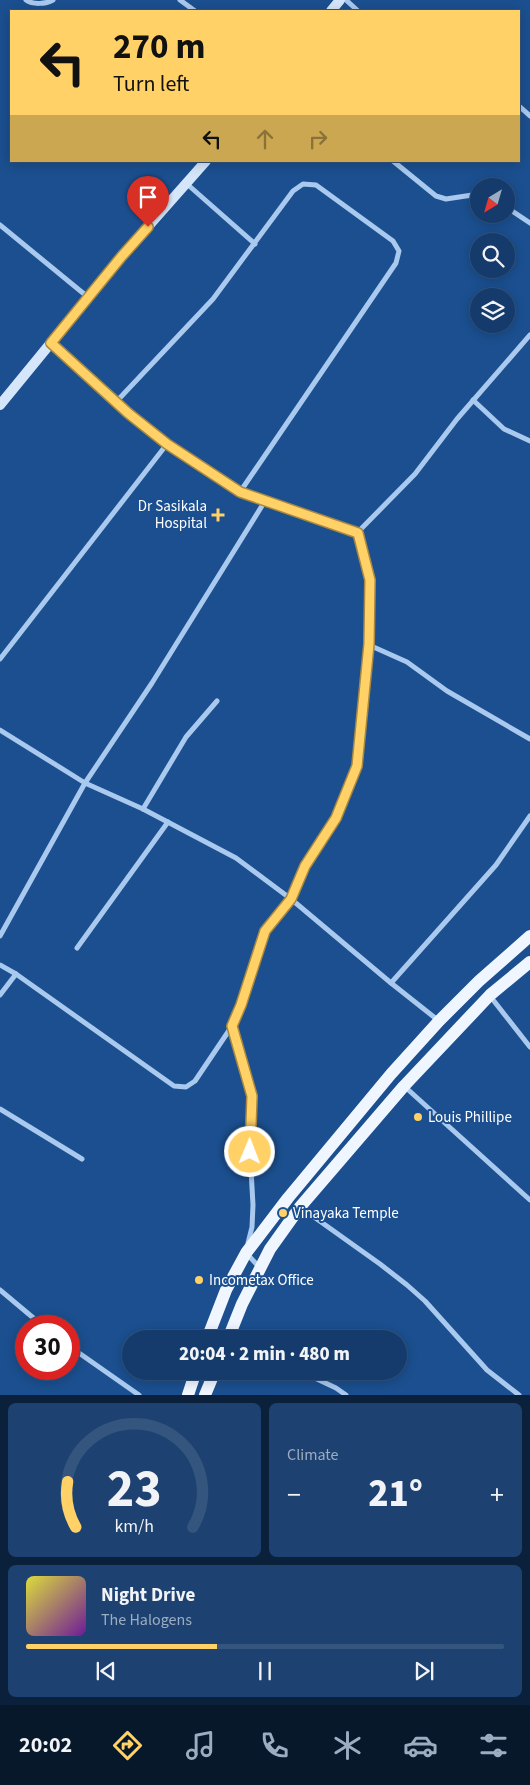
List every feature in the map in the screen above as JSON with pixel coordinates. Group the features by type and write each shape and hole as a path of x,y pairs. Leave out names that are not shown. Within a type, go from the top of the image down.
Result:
{"main road":[{"path":"210,1330 226,1290 246,1253 288,1198 391,1074 439,1021 479,981 530,936"},
{"path":"232,1330 242,1304 270,1249 300,1207 404,1086 490,995 530,962"},
{"path":"188,1395 193,1380"},
{"path":"205,1395 211,1380"}],"street":[{"path":"26,0 31,3 54,0"},
{"path":"180,0 194,10"},
{"path":"332,10 340,0"},
{"path":"346,0 357,10"},
{"path":"520,107 530,116"},
{"path":"0,406 122,256 205,162"},
{"path":"393,162 436,196 446,199 470,195"},
{"path":"187,184 255,244"},
{"path":"116,402 213,299 293,191 303,184 316,185 393,241 399,251 396,263 240,492"},
{"path":"515,214 530,223"},
{"path":"0,226 89,298"},
{"path":"358,533 415,474 457,419 530,335"},
{"path":"51,343 116,402 167,444 240,492 358,533"},
{"path":"473,400 504,429 530,441"},
{"path":"0,659 167,444"},
{"path":"0,936 85,783 152,684 266,501"},
{"path":"0,965 16,974 174,1086 186,1087 195,1081 232,1026 241,1005 265,931 291,899 305,866 336,818 357,766 369,644 370,580 358,533"},
{"path":"369,644 407,662 447,691 530,739"},
{"path":"143,809 186,737 217,701"},
{"path":"0,730 85,783 143,809 236,858 291,899 439,1021"},
{"path":"391,983 496,865 530,816"},
{"path":"77,948 168,822"},
{"path":"0,996 16,974"},
{"path":"490,995 530,1047"},
{"path":"232,1026 252,1096 250,1152 253,1205 252,1227 246,1253 260,1268"},
{"path":"404,1086 530,1200"},
{"path":"0,1109 82,1159"},
{"path":"300,1207 407,1285 425,1301 487,1370 519,1395"},
{"path":"0,1290 30,1315"},
{"path":"80,1354 139,1395"},
{"path":"319,1380 346,1395"},
{"path":"333,1395 336,1388"}],"place":[{"name":"Dr Sasikala Hospital","path":"218,515"},
{"name":"Louis Phillipe","path":"418,1117"},
{"name":"Vinayaka Temple","path":"283,1213"},
{"name":"Incometax Office","path":"199,1280"}],"route":[{"path":"148,227 51,343 128,413 167,444 240,492 358,533 370,580 369,644 357,766 336,818 305,866 291,899 265,931 241,1005 232,1026 252,1096 250,1152"}]}
